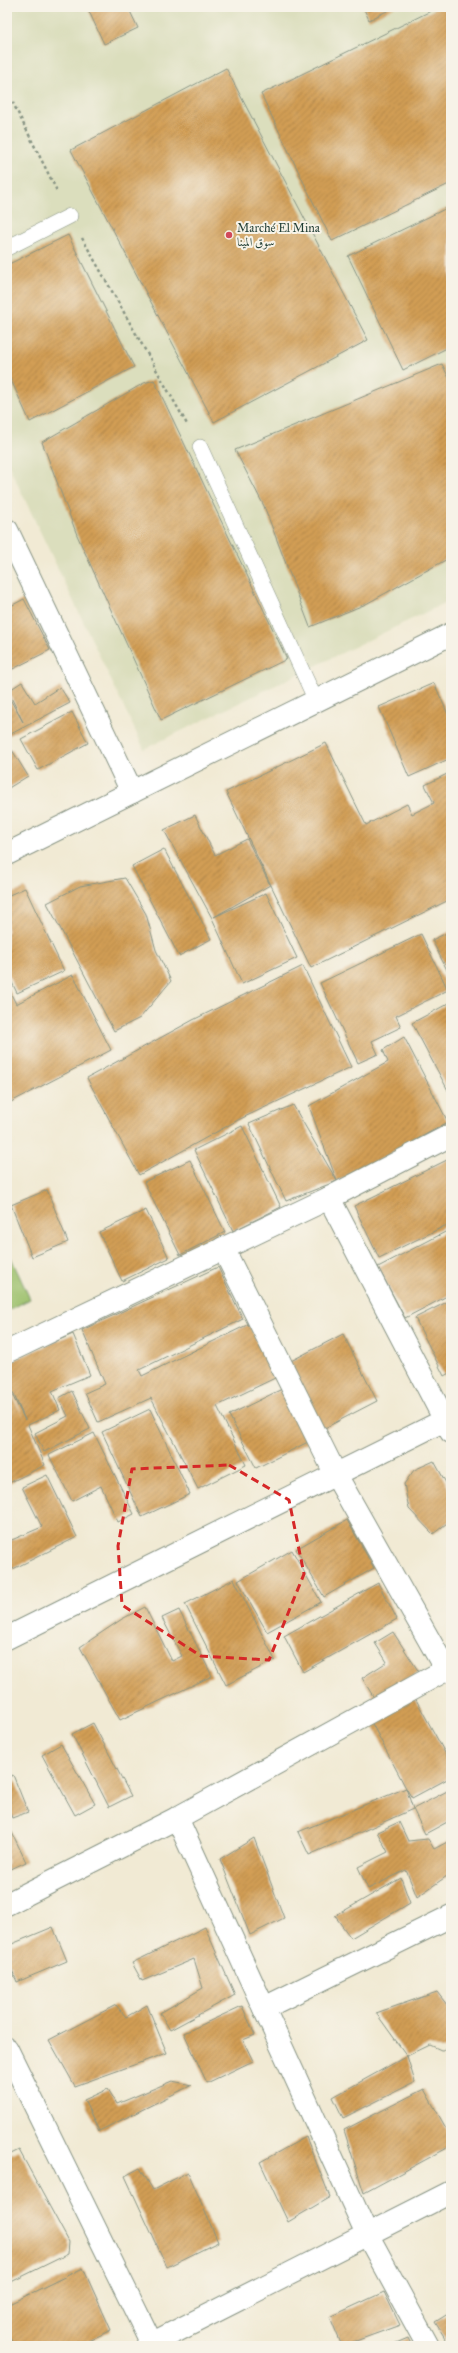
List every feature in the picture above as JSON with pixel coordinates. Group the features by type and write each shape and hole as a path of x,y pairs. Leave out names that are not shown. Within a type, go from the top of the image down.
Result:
{"street":[{"path":"7,530 132,792"},
{"path":"7,854 451,634"},
{"path":"7,1352 330,1198 451,1135"},
{"path":"7,1638 336,1474 449,1423 330,1198"},
{"path":"7,1904 178,1818 449,1669 336,1474 223,1248"},
{"path":"178,1818 367,2234 428,2346"},
{"path":"264,2008 451,1916"},
{"path":"7,2049 150,2345 451,2192"}],"lane":[{"path":"7,248 70,216"},
{"path":"200,447 316,701"}],"path":[{"path":"7,91 70,216 200,447"}],"highlighted area":[{"path":"229,1465 289,1500 304,1574 269,1660 201,1656 122,1605 118,1546 132,1469"}],"shaded area":[{"name":"Marché El Mina سوق المينا","path":"7,7 451,7 451,600 144,749 7,462"}],"green space":[{"path":"7,1249 30,1299 7,1311"}],"building":[{"path":"87,7 128,7 138,28 104,44"},
{"path":"363,7 395,7 369,20"},
{"path":"439,7 451,7 451,183 332,241 261,94"},
{"path":"226,68 368,340 214,422 71,150"},
{"path":"451,206 451,346 403,370 348,256"},
{"path":"68,235 134,367 30,422 7,371 7,265"},
{"path":"442,364 451,382 451,557 366,604 310,627 264,506 235,450"},
{"path":"154,380 287,659 161,720 77,535 42,442 144,383"},
{"path":"24,599 50,650 7,672 7,608"},
{"path":"22,682 35,703 60,687 70,703 7,736 7,694 23,722 8,691"},
{"path":"434,683 451,721 451,758 409,777 379,707"},
{"path":"72,712 88,743 38,770 21,739"},
{"path":"326,743 366,825 407,804 412,814 434,803 425,785 451,772 451,899 311,968 226,792"},
{"path":"12,750 28,776 7,789 7,753"},
{"path":"195,815 215,855 247,839 270,885 214,917 266,893 297,958 242,984 212,918 164,830"},
{"path":"164,849 211,939 179,956 132,866"},
{"path":"125,878 146,914 156,950 171,981 140,1018 114,1031 47,903 80,886"},
{"path":"25,888 64,971 17,993 7,972 7,896"},
{"path":"451,931 451,978 432,940"},
{"path":"421,934 448,990 396,1016 401,1027 372,1041 378,1054 358,1063 320,983"},
{"path":"303,966 351,1067 238,1120 139,1175 87,1078 193,1020"},
{"path":"73,975 111,1050 9,1103 7,1100 7,986 16,1004"},
{"path":"451,1002 451,1096 412,1023"},
{"path":"404,1037 448,1122 350,1177 337,1181 309,1106 388,1062 383,1050"},
{"path":"293,1105 337,1181 286,1201 249,1124"},
{"path":"242,1126 281,1207 233,1231 194,1150"},
{"path":"451,1158 451,1223 379,1258 354,1206"},
{"path":"190,1160 225,1232 180,1255 144,1182"},
{"path":"47,1190 68,1242 32,1257 11,1205"},
{"path":"146,1210 169,1258 122,1281 99,1232"},
{"path":"451,1229 451,1294 405,1318 378,1267"},
{"path":"218,1267 243,1319 139,1370 142,1376 249,1324 275,1378 217,1406 246,1465 198,1489 151,1398 98,1422 85,1393 105,1384 82,1330"},
{"path":"451,1300 451,1372 444,1376 415,1318"},
{"path":"73,1334 90,1375 52,1391 60,1410 28,1425 45,1465 7,1484 7,1385 25,1420 7,1379 7,1363"},
{"path":"343,1334 377,1401 321,1430 287,1363"},
{"path":"282,1389 308,1442 256,1468 229,1415"},
{"path":"72,1391 90,1429 44,1452 35,1433 68,1416 59,1398"},
{"path":"150,1409 190,1494 142,1517 102,1432"},
{"path":"94,1433 134,1514 118,1522 101,1486 72,1501 49,1455"},
{"path":"434,1461 451,1492 451,1520 433,1534 409,1509 404,1484 414,1470"},
{"path":"47,1475 77,1537 7,1572 7,1542 42,1527 22,1487"},
{"path":"347,1520 374,1568 324,1597 296,1549"},
{"path":"292,1550 321,1602 267,1632 238,1581"},
{"path":"234,1579 275,1660 226,1685 185,1604"},
{"path":"378,1583 397,1619 303,1672 284,1636"},
{"path":"145,1607 172,1661 182,1656 162,1618 179,1610 212,1676 120,1720 80,1647 122,1619"},
{"path":"393,1632 419,1672 376,1701 362,1678 387,1662 375,1643"},
{"path":"413,1694 451,1764 451,1777 412,1798 369,1718"},
{"path":"93,1723 131,1796 109,1807 72,1734"},
{"path":"61,1744 95,1804 75,1815 42,1755"},
{"path":"13,1775 28,1812 12,1818 7,1806 7,1778"},
{"path":"406,1788 413,1809 309,1855 298,1832"},
{"path":"451,1789 451,1820 425,1834 413,1809"},
{"path":"7,1822 26,1862 7,1871"},
{"path":"399,1822 408,1841 428,1839 434,1849 451,1840 451,1879 447,1876 417,1897 406,1870 368,1889 358,1867 388,1852 377,1832"},
{"path":"254,1838 284,1918 250,1935 220,1859"},
{"path":"401,1878 410,1903 351,1938 335,1916"},
{"path":"53,1927 67,1961 17,1982 7,1958 7,1946"},
{"path":"205,1927 235,1995 170,2030 160,2013 203,1988 194,1959 142,1981 132,1963"},
{"path":"437,1992 451,2010 451,2049 441,2050 430,2045 407,2056 376,2013"},
{"path":"116,2005 126,2017 147,2005 167,2053 75,2086 49,2040"},
{"path":"242,2006 255,2035 243,2040 253,2061 207,2083 184,2033"},
{"path":"407,2056 415,2082 343,2118 333,2097"},
{"path":"172,2081 192,2085 99,2131 84,2100 108,2089 117,2104"},
{"path":"424,2089 451,2137 451,2146 364,2193 344,2130"},
{"path":"306,2137 330,2197 288,2222 260,2162"},
{"path":"19,2150 69,2242 68,2254 7,2284 7,2156"},
{"path":"140,2168 153,2190 188,2172 218,2242 167,2267 125,2176"},
{"path":"83,2268 111,2330 78,2346 14,2346 7,2331 7,2305"},
{"path":"384,2292 400,2325 342,2346 330,2317"},
{"path":"451,2312 451,2346 450,2346 435,2322"},
{"path":"408,2338 412,2346 389,2346"}],"place":[{"name":"Marché El Mina سوق المينا","path":"229,235"}]}
